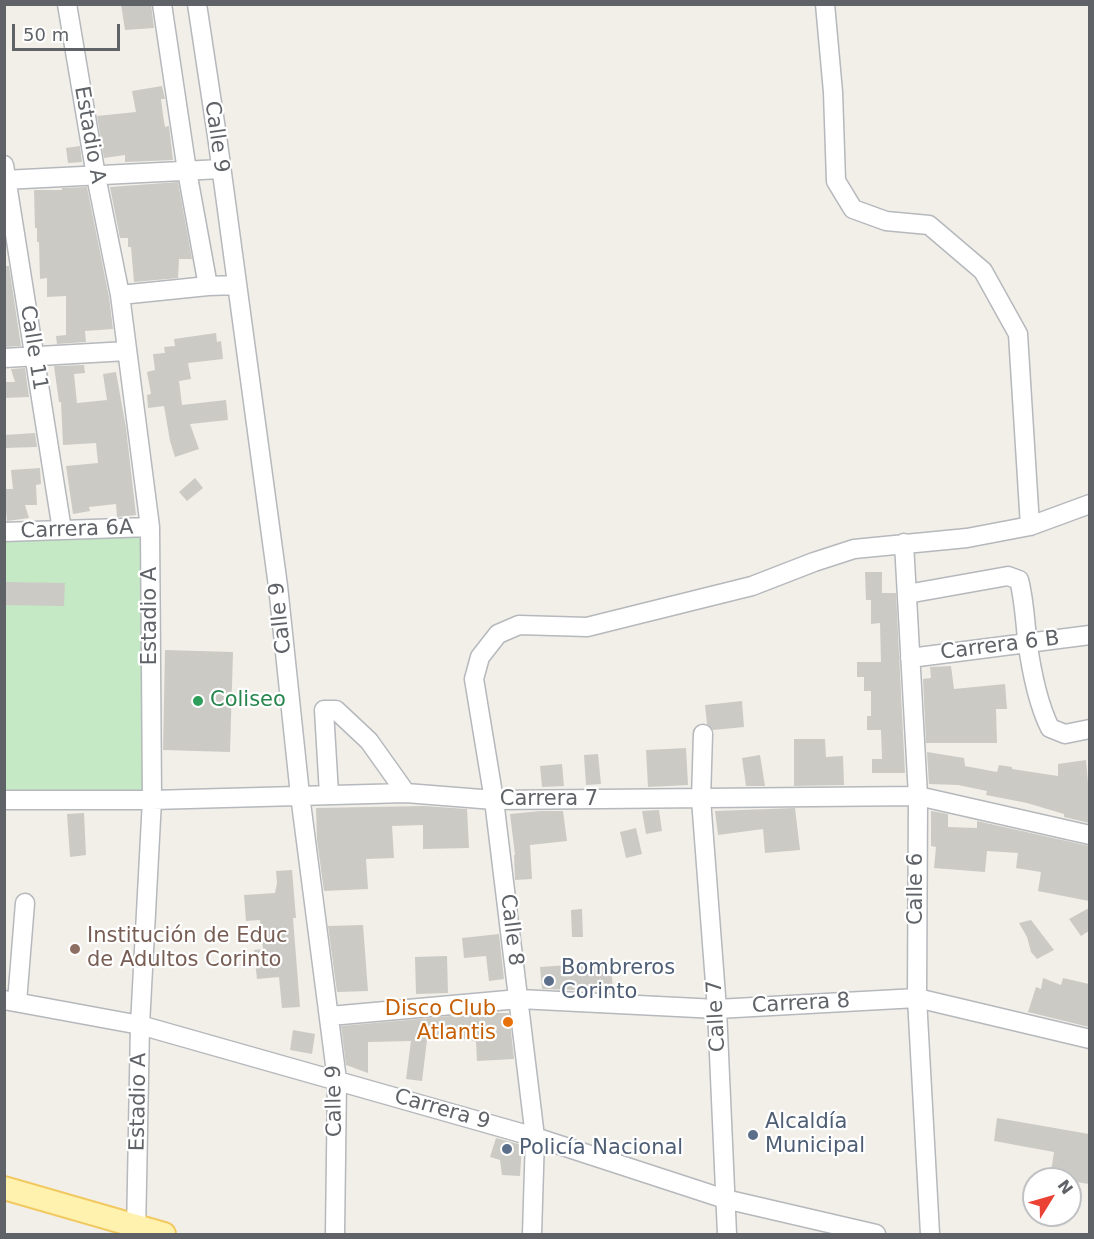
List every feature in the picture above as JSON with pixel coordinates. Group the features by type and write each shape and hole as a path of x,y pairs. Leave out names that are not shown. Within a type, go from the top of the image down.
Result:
{"main road":[{"path":"4,1188 136,1230 164,1234"}],"street":[{"name":"Estadio A","path":"67,4 96,176 120,295 150,527 152,800 140,1025 136,1230"},
{"path":"162,4 187,171 208,286"},
{"name":"Calle 9","path":"197,4 278,586 300,795 330,1016 337,1080 335,1234"},
{"path":"825,4 833,92 836,181 853,208 886,221 929,225 983,271 1018,334 1030,526"},
{"path":"5,175 96,176 221,169"},
{"name":"Calle 11","path":"5,175 63,530"},
{"path":"120,295 237,285"},
{"path":"4,358 127,351"},
{"path":"904,543 967,538 1030,526 1089,504"},
{"name":"Carrera 6A","path":"4,532 150,527"},
{"name":"Calle 6","path":"904,543 918,796 917,998 930,1234"},
{"name":"Calle 8","path":"532,1234 535,1137 494,800 474,679 480,657 498,634 519,625 587,627 752,586 854,549 904,543"},
{"path":"907,594 1008,576 1018,580 1022,591 1028,642 1042,712 1050,729 1065,734 1089,729"},
{"name":"Carrera 6 B","path":"910,658 1089,635"},
{"path":"329,794 324,711 336,710 369,741 406,793"},
{"name":"Calle 7","path":"703,734 702,799 717,1009 727,1234"},
{"name":"Carrera 7","path":"4,800 152,800 406,793 494,800 918,796 1089,835"},
{"path":"11,1001 23,932 25,903"},
{"path":"4,928 23,932"},
{"name":"Carrera 8","path":"330,1016 519,999 717,1009 917,998 1089,1039"},
{"name":"Carrera 9","path":"11,1001 140,1025 535,1137 725,1199 876,1234"}],"green space":[{"path":"145,533 146,793 5,793 4,538"}],"building":[{"path":"121,4 151,4 154,28 125,30"},
{"path":"162,86 165,99 161,99 163,115 165,127 169,126 173,160 125,162 125,155 104,158 97,116 136,112 132,91"},
{"path":"80,146 82,162 68,163 66,148"},
{"path":"178,182 192,259 179,259 178,278 134,282 131,247 128,247 128,238 120,238 110,187"},
{"path":"87,187 109,297 113,329 85,331 86,342 57,344 56,336 66,335 66,296 47,297 47,278 40,279 34,190"},
{"path":"4,266 9,266 21,346 4,347"},
{"path":"216,333 217,342 221,341 223,359 188,363 191,379 179,381 182,405 226,400 228,420 190,424 199,449 175,457 164,406 148,408 147,395 151,394 147,372 155,370 153,354 165,353 164,347 175,346 174,339"},
{"path":"84,365 85,373 74,374 77,403 107,400 103,374 116,372 126,428 136,515 117,517 116,504 89,507 90,511 73,514 66,466 98,463 96,443 63,445 61,402 59,402 54,366"},
{"path":"25,368 29,397 4,398 4,382 15,382 11,369"},
{"path":"35,433 37,447 4,448 4,435"},
{"path":"40,468 41,484 36,485 37,505 25,505 29,518 7,521 4,489 13,489 11,470"},
{"path":"195,478 203,488 187,501 179,492"},
{"path":"865,572 882,572 882,593 896,593 905,773 872,773 872,759 882,759 881,730 867,730 867,716 871,716 871,691 864,691 864,677 857,677 857,662 881,662 880,623 871,624 871,600 866,600"},
{"path":"4,582 65,583 64,606 4,605"},
{"name":"Coliseo","path":"165,650 233,652 230,752 163,750"},
{"path":"951,666 954,689 1005,684 1007,709 996,709 997,743 926,743 923,679 931,678 930,667"},
{"path":"742,701 744,727 713,730 707,724 705,705"},
{"path":"794,739 825,739 826,757 843,756 844,785 794,786"},
{"path":"686,748 688,785 648,787 646,750"},
{"path":"927,752 964,758 965,766 997,772 999,765 1058,776 1058,764 1086,760 1089,823 1064,817 1064,814 1027,803 986,795 987,791 958,785 929,784"},
{"path":"598,754 601,784 586,785 584,755"},
{"path":"760,755 765,786 746,786 742,758"},
{"path":"562,764 564,786 542,787 540,766"},
{"path":"424,806 467,809 469,848 423,849 423,825 392,826 394,858 366,859 368,889 324,891 317,840 316,808"},
{"path":"795,808 800,850 765,853 763,829 718,835 715,811"},
{"path":"659,810 662,831 646,834 642,811"},
{"path":"563,811 567,841 530,845 532,879 515,880 515,855 510,814"},
{"path":"931,811 948,814 948,827 977,828 977,821 1089,846 1089,901 1038,891 1041,872 1016,868 1018,853 987,851 985,872 934,868 936,847 931,846"},
{"path":"84,813 86,855 70,857 67,814"},
{"path":"636,828 642,854 626,858 620,832"},
{"path":"292,870 300,1007 282,1008 279,977 257,979 254,950 263,949 260,920 246,921 244,895 275,893 276,871"},
{"path":"1089,908 1089,931 1081,936 1069,919"},
{"path":"582,909 583,937 572,937 571,910"},
{"path":"1031,920 1054,950 1037,959 1031,952 1027,937 1019,923"},
{"path":"363,925 368,991 337,992 328,926"},
{"path":"499,934 504,979 489,981 486,956 464,958 462,938"},
{"path":"447,956 448,993 416,994 415,957"},
{"path":"611,962 613,991 542,989 540,967"},
{"path":"1043,978 1061,985 1063,978 1089,984 1089,1027 1028,1012 1036,987 1041,989"},
{"path":"484,1013 509,1013 514,1059 477,1061 476,1042 468,1039 427,1040 422,1081 406,1079 411,1041 368,1042 368,1073 346,1065 341,1026"},
{"path":"293,1030 315,1034 312,1054 290,1050"},
{"path":"997,1118 1089,1134 1089,1184 1082,1183 1082,1167 1052,1167 1054,1152 994,1141"},
{"name":"Policía Nacional","path":"496,1138 522,1145 520,1176 502,1175 500,1160 490,1157"}],"place":[{"name":"Coliseo","path":"198,701"},
{"name":"Institución de Educ de Adultos Corinto","path":"75,949"},
{"name":"Bombreros Corinto","path":"549,981"},
{"name":"Disco Club Atlantis","path":"508,1022"},
{"name":"Alcaldía Municipal","path":"753,1135"},
{"name":"Policía Nacional","path":"507,1149"}]}
